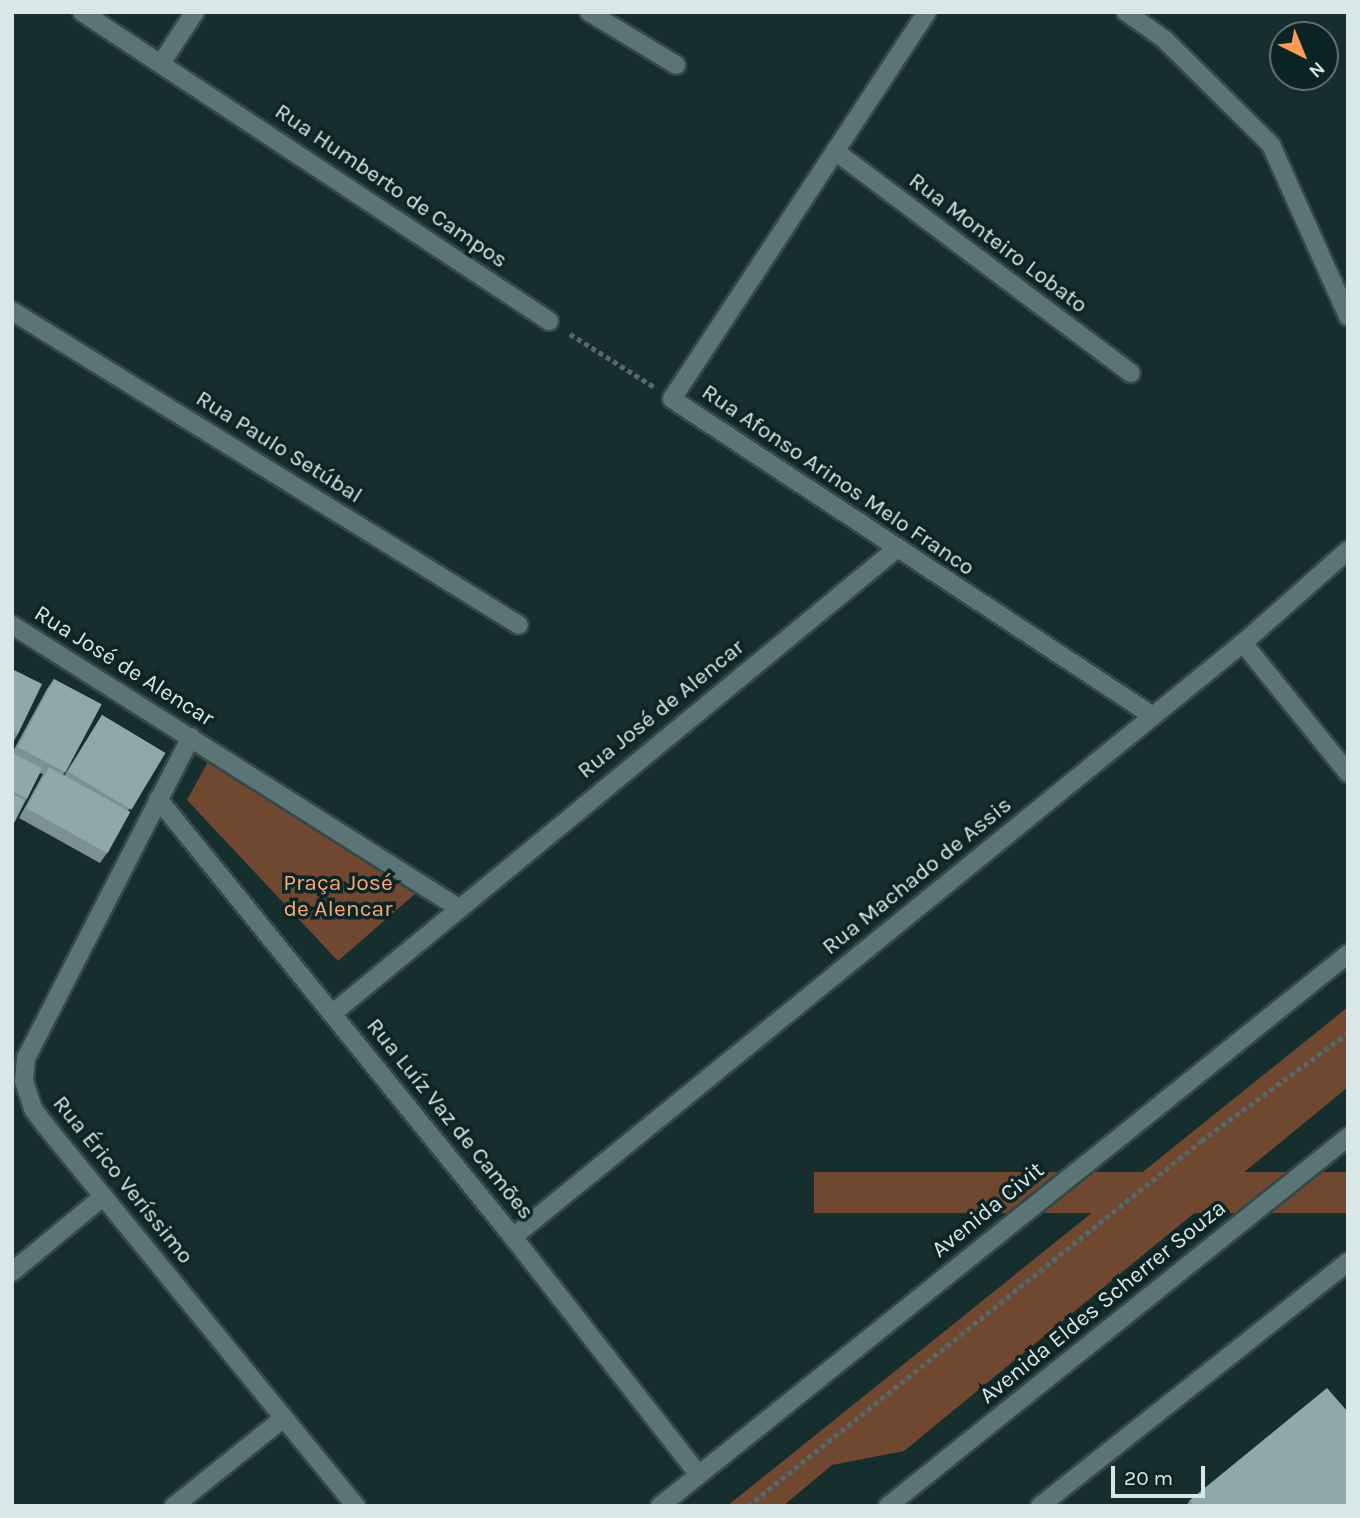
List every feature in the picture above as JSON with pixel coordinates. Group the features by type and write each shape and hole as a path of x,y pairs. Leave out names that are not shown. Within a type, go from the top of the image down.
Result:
{"street":[{"name":"Rua Humberto de Campos","path":"82,12 162,62 549,321"},
{"path":"162,62 195,12"},
{"path":"589,12 676,65"},
{"name":"Rua Afonso Arinos Melo Franco","path":"927,12 672,399 895,550 1153,716"},
{"path":"1126,12 1164,39 1271,145 1348,316"},
{"name":"Rua Monteiro Lobato","path":"835,152 1131,373"},
{"name":"Rua Paulo Setúbal","path":"12,311 519,625"},
{"name":"Rua José de Alencar","path":"333,1013 457,906 895,550"},
{"name":"Rua Machado de Assis","path":"513,1237 1243,643 1348,550"},
{"name":"Rua José de Alencar","path":"12,625 457,906"},
{"path":"1243,643 1348,773"},
{"name":"Rua Érico Veríssimo","path":"191,737 26,1058 24,1082 33,1109 356,1506"},
{"name":"Rua Luíz Vaz de Camões","path":"158,799 513,1237 698,1474"},
{"name":"Avenida Civit","path":"660,1506 1348,954"},
{"name":"Avenida Eldes Scherrer Souza","path":"888,1506 1348,1137"},
{"path":"12,1272 104,1196"},
{"path":"1040,1506 1348,1262"},
{"path":"174,1506 284,1418"}],"path":[{"path":"549,321 672,399"},
{"path":"748,1506 1201,1141 1348,1033"}],"green space":[{"name":"Praça José de Alencar","path":"208,762 416,893 338,961 187,800"},
{"path":"1348,1007 1348,1087 904,1451 832,1465 783,1506 727,1506"},
{"path":"814,1172 1348,1172 1348,1213 814,1213"}],"building":[{"path":"12,669 42,684 18,734 12,731"},
{"path":"54,679 102,704 66,772 18,747"},
{"path":"102,715 165,753 131,810 68,772"},
{"path":"12,753 42,768 27,799 12,791"},
{"path":"49,767 130,812 108,853 26,808"},
{"path":"12,794 25,800 12,827"},
{"path":"1327,1388 1348,1412 1348,1506 1194,1506 1190,1500"}]}
